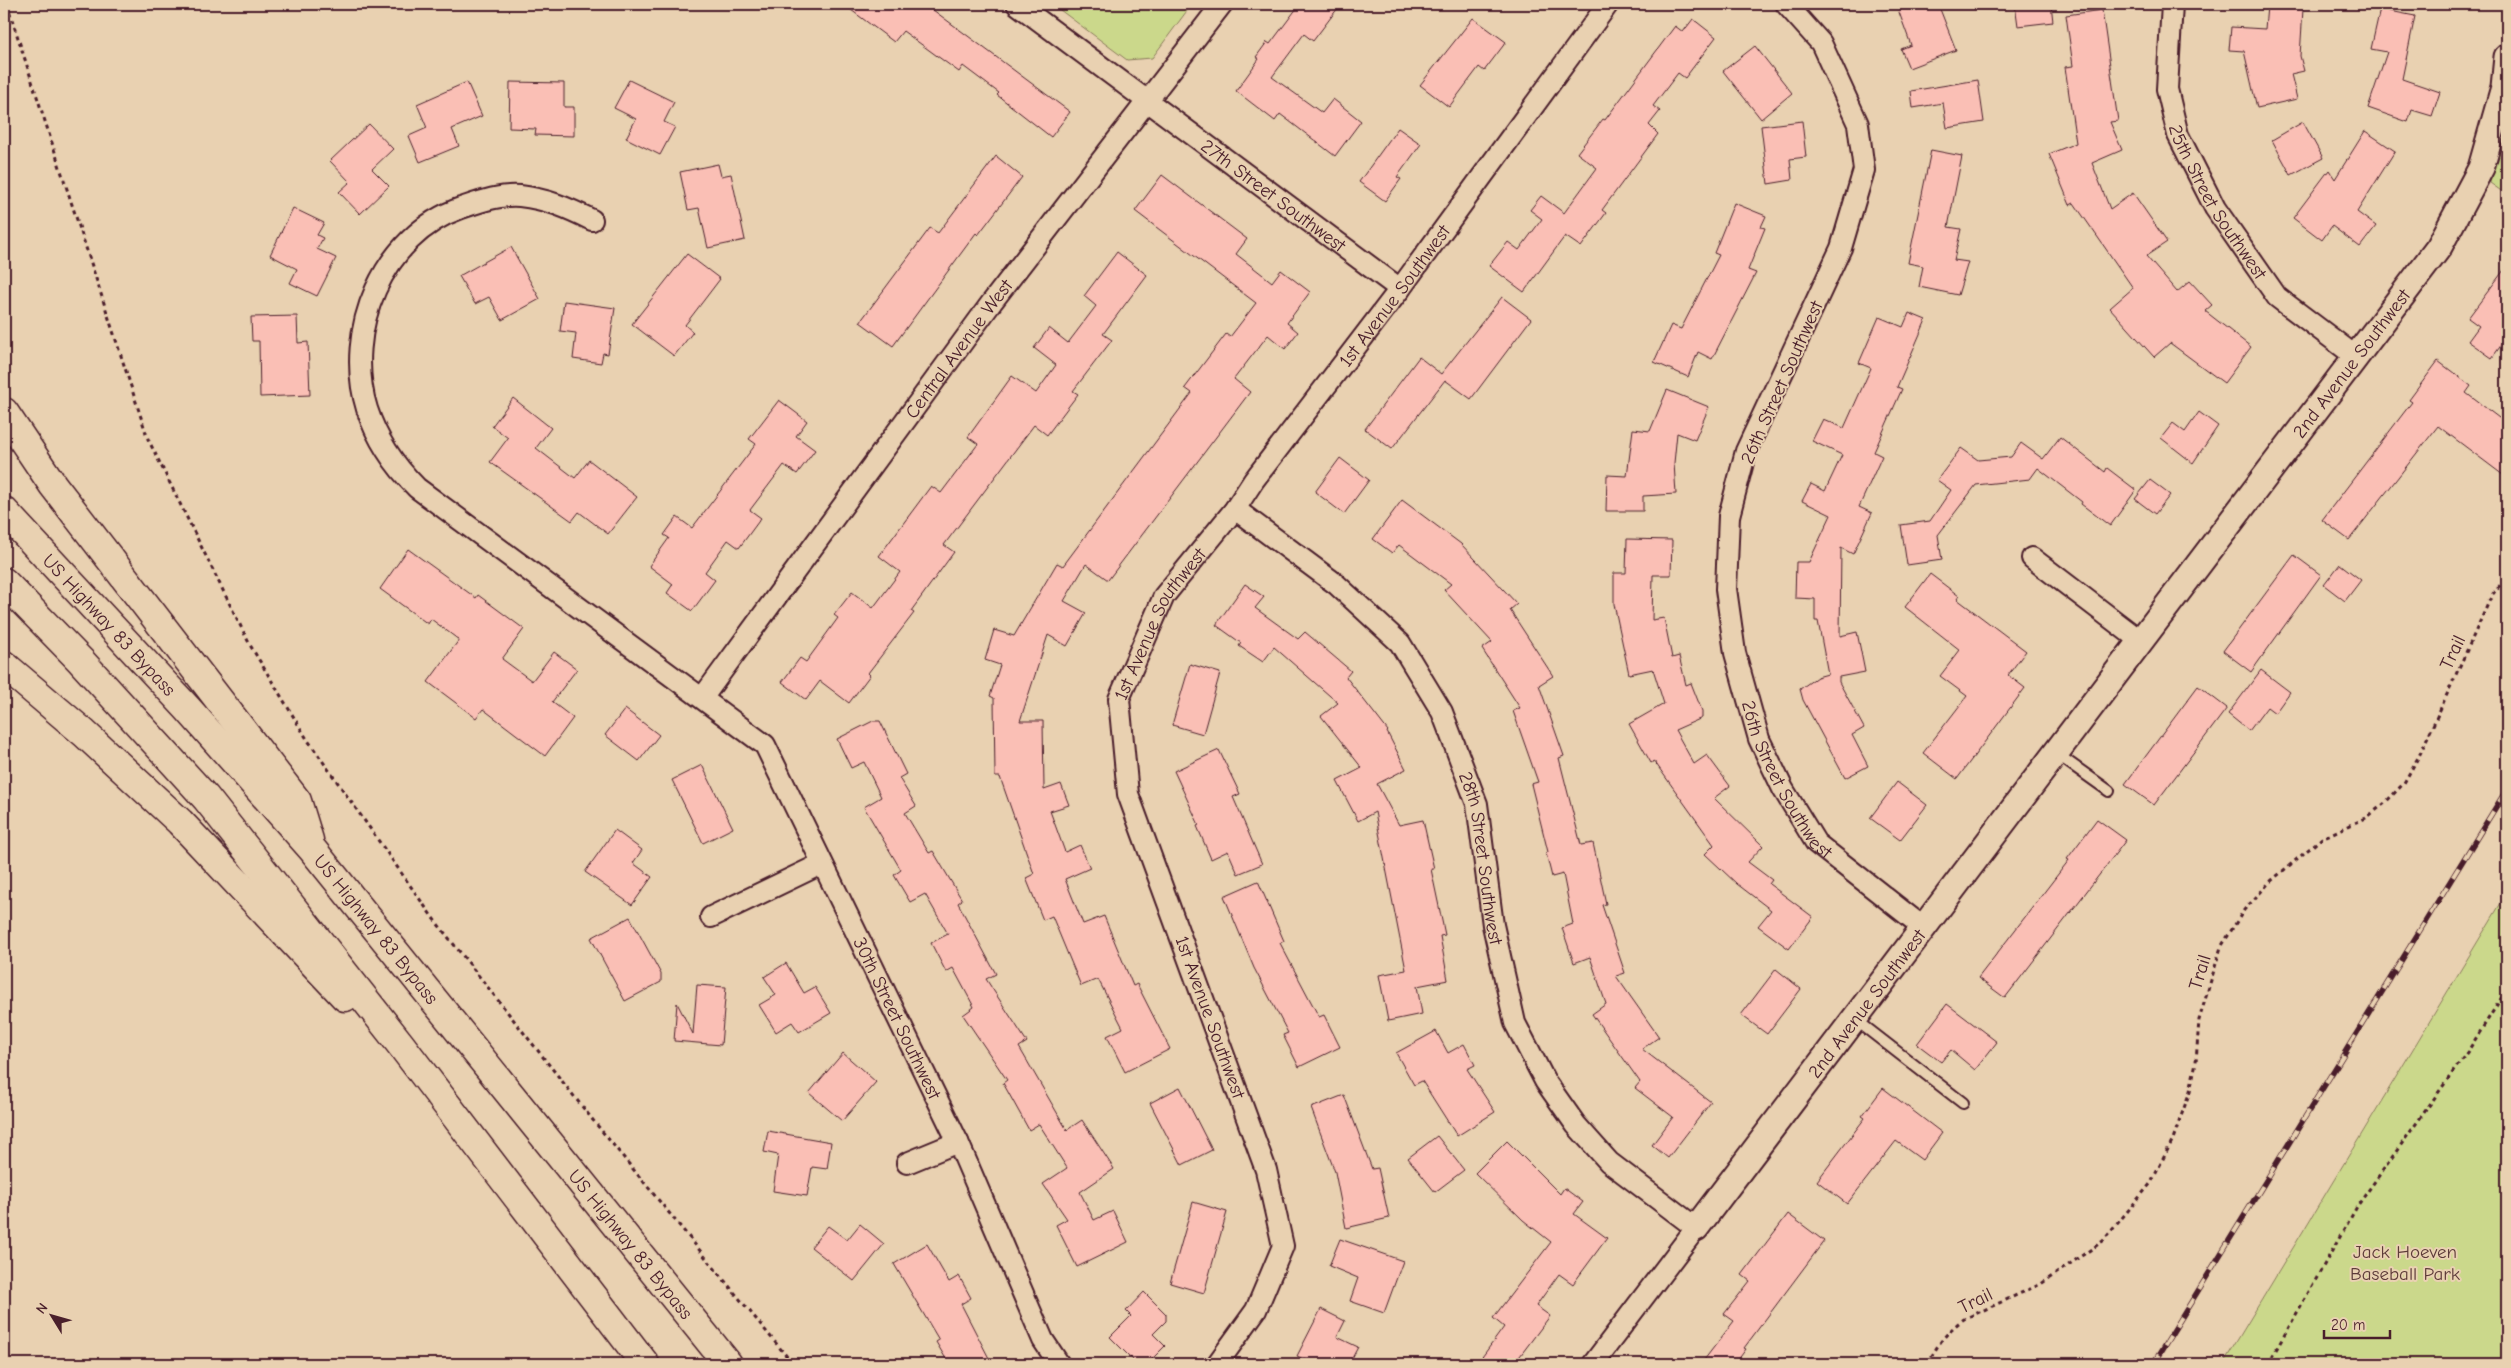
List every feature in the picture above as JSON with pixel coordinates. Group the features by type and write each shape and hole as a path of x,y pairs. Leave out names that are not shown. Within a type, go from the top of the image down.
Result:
{"highway":[{"path":"4,412 53,486 297,801 312,849"},
{"name":"US Highway 83 Bypass","path":"4,511 181,702 312,849 728,1364"},
{"path":"4,582 81,661 206,798 401,1045 645,1364"},
{"path":"4,665 84,733 180,822 313,966 354,1007 401,1045"}],"street":[{"name":"27th Street Southwest","path":"1017,4 1400,289"},
{"name":"Central Avenue West","path":"703,697 992,302 1222,4"},
{"name":"1st Avenue Southwest","path":"1217,1364 1256,1310 1283,1246 1266,1170 1128,794 1119,699 1164,596 1235,509 1400,289 1608,4"},
{"name":"26th Street Southwest","path":"1786,4 1821,43 1858,124 1864,170 1841,248 1746,451 1729,516 1726,589 1734,653 1759,739 1783,789 1816,843 1924,928"},
{"name":"25th Street Southwest","path":"2172,4 2167,89 2178,135 2215,208 2277,297 2354,356"},
{"name":"2nd Avenue Southwest","path":"1593,1364 2142,642 2354,356 2438,247 2482,168 2504,87 2507,57"},
{"name":"30th Street Southwest","path":"592,220 558,203 518,196 481,201 447,213 425,226 407,242 389,264 377,285 368,309 363,331 362,368 363,389 367,409 389,457 417,488 703,697 765,745 821,864 958,1142 1043,1340 1059,1364"},
{"name":"28th Street Southwest","path":"1235,509 1336,584 1400,643 1442,712 1477,804 1494,925 1515,1023 1545,1081 1576,1126 1610,1162 1696,1228"},
{"path":"2032,558 2142,642"},
{"path":"711,917 821,864"},
{"path":"907,1163 958,1142"}],"lane":[{"path":"2057,754 2109,791"},
{"path":"1856,1020 1963,1103"}],"path":[{"path":"7,4 148,439 250,645 307,739 434,918 592,1119 793,1364"},
{"name":"Trail","path":"1928,1364 1933,1353 1952,1327 1964,1319 2041,1284 2103,1241 2151,1183 2173,1139 2190,1091 2196,1062 2199,1020 2221,947 2244,910 2271,881 2322,838 2366,818 2386,803 2404,783 2420,754 2492,595 2507,577"},
{"path":"2268,1364 2309,1288 2358,1205 2468,1051 2507,989"}],"green space":[{"path":"1052,4 1192,4 1152,58 1127,60"},
{"path":"2507,87 2507,195 2490,183"},
{"name":"Jack Hoeven Baseball Park","path":"2507,893 2507,1364 2223,1364"}],"building":[{"path":"843,4 925,4 1070,112 1051,137 997,95 999,93 963,66 959,72 903,31 894,42"},
{"path":"1300,4 1341,4 1313,41 1304,34 1272,77 1322,113 1333,99 1361,121 1335,156 1280,114 1275,121 1236,91 1259,59 1256,57 1267,42 1270,44"},
{"path":"1896,4 1938,4 1956,50 1909,68 1901,49 1911,45"},
{"path":"2015,4 2051,4 2053,22 2018,26"},
{"path":"2267,6 2303,9 2300,56 2304,71 2291,74 2297,99 2257,108 2244,51 2229,50 2231,27 2265,29"},
{"path":"2380,9 2415,16 2402,79 2440,92 2432,116 2412,110 2408,122 2368,108 2387,52 2371,49"},
{"path":"2102,10 2118,121 2110,122 2122,150 2092,163 2110,209 2133,193 2167,242 2146,256 2177,292 2190,281 2212,305 2205,311 2251,347 2224,383 2170,343 2154,357 2110,308 2133,288 2074,203 2070,205 2049,154 2076,143 2065,67 2073,66 2066,15"},
{"path":"1473,18 1506,42 1484,71 1479,67 1449,107 1420,85"},
{"path":"1693,19 1716,37 1685,78 1678,73 1653,106 1660,111 1649,125 1658,134 1602,210 1606,213 1581,247 1565,236 1524,292 1489,266 1508,242 1519,250 1542,219 1530,210 1541,196 1564,213 1597,168 1577,153 1603,119 1605,120 1675,26 1683,32"},
{"path":"1755,46 1792,93 1761,119 1723,71"},
{"path":"629,80 674,102 664,122 675,127 660,155 626,138 636,119 614,108"},
{"path":"1978,80 1984,122 1947,128 1943,103 1913,108 1911,91"},
{"path":"467,82 482,116 452,129 459,146 420,162 409,136 427,128 417,104"},
{"path":"510,82 564,83 564,107 574,107 574,136 535,135 536,129 509,128"},
{"path":"1802,121 1806,157 1790,159 1792,180 1768,184 1761,126"},
{"path":"2303,122 2323,158 2291,175 2272,140"},
{"path":"369,124 393,149 372,169 389,186 360,214 339,192 350,182 330,161"},
{"path":"1398,128 1421,144 1397,177 1401,179 1385,201 1359,182"},
{"path":"2365,131 2395,151 2357,212 2376,226 2360,247 2332,226 2322,240 2293,218 2329,170 2335,179"},
{"path":"1931,150 1962,156 1948,227 1961,229 1954,260 1968,262 1958,295 1919,287 1923,266 1908,263"},
{"path":"996,156 1022,177 978,235 976,233 893,346 860,322 930,228 938,233"},
{"path":"718,164 721,176 731,174 745,240 708,248 699,208 688,210 680,172"},
{"path":"1162,175 1247,239 1236,254 1272,282 1281,270 1310,292 1287,323 1298,332 1285,349 1268,335 1234,379 1250,392 1108,580 1086,564 1064,601 1086,613 1067,646 1048,635 1020,721 1043,721 1044,790 1061,784 1069,805 1050,811 1065,852 1080,845 1090,868 1065,879 1083,924 1104,916 1133,986 1137,984 1170,1049 1125,1072 1107,1036 1123,1028 1098,979 1081,986 1052,916 1043,920 1026,878 1034,874 1000,777 995,777 994,698 990,696 1000,665 985,660 994,630 1014,636 1057,563 1063,566 1192,393 1185,388 1226,334 1230,337 1256,303 1135,211"},
{"path":"1734,203 1766,216 1761,227 1765,228 1748,270 1756,273 1712,359 1698,352 1688,377 1654,362 1671,325 1681,329 1719,255 1714,253"},
{"path":"293,208 324,223 317,235 323,238 317,249 336,258 317,296 290,283 297,269 270,255"},
{"path":"511,247 540,299 502,320 489,297 475,304 459,276"},
{"path":"1117,252 1147,275 1103,334 1112,340 1073,391 1078,394 1047,435 1034,425 944,545 954,552 911,611 914,613 868,673 870,675 849,703 820,681 806,700 782,682 800,658 806,662 838,618 834,615 852,592 873,608 900,572 879,556 931,486 941,493 978,444 968,437 1012,376 1036,393 1056,365 1034,348 1049,328 1068,343 1096,306 1084,296"},
{"path":"687,254 720,279 685,325 693,332 674,356 632,324"},
{"path":"2507,266 2507,337 2492,358 2468,341 2479,326 2468,318"},
{"path":"1502,297 1531,319 1471,399 1445,380 1392,449 1365,429 1419,357 1441,374"},
{"path":"564,301 615,308 608,354 603,353 601,363 573,359 576,333 560,331"},
{"path":"1909,313 1926,320 1897,387 1902,389 1874,452 1882,456 1859,507 1872,513 1853,554 1841,548 1840,636 1857,632 1865,672 1839,677 1839,682 1864,728 1852,735 1868,766 1845,778 1803,700 1800,689 1817,677 1828,674 1818,621 1815,621 1815,599 1795,598 1796,562 1809,562 1831,515 1802,501 1811,484 1825,491 1842,455 1812,441 1823,419 1844,428 1871,368 1859,363 1879,317 1903,327"},
{"path":"297,316 298,343 308,342 310,395 260,397 259,341 252,341 251,317"},
{"path":"2438,361 2471,386 2466,393 2507,424 2507,478 2438,426 2349,540 2322,520 2412,402 2409,400"},
{"path":"1667,390 1709,407 1695,440 1677,433 1674,463 1676,494 1643,496 1643,511 1606,511 1607,475 1627,476 1633,429 1650,431"},
{"path":"513,398 551,428 536,448 575,478 589,460 637,497 608,534 579,512 572,521 490,462 508,438 492,426"},
{"path":"779,400 807,421 796,436 815,450 797,474 784,465 750,510 761,518 739,548 728,540 705,572 715,580 692,611 667,593 673,584 649,566 669,538 664,535 677,517 692,528 756,444 749,439"},
{"path":"2199,412 2218,426 2193,463 2161,438 2173,423 2185,432"},
{"path":"2060,437 2105,472 2107,468 2136,490 2110,526 2038,468 2030,479 1976,485 1938,535 1942,560 1907,565 1901,525 1930,521 1951,490 1937,480 1961,448 1978,460 2011,457 2021,443 2043,459"},
{"path":"1340,458 1369,480 1344,514 1315,492"},
{"path":"2150,480 2170,495 2155,514 2135,499"},
{"path":"1402,500 1461,544 1517,604 1510,610 1553,676 1539,685 1564,756 1559,758 1581,845 1593,843 1606,904 1602,905 1625,973 1616,976 1659,1037 1642,1049 1711,1102 1668,1158 1652,1145 1673,1117 1635,1088 1640,1082 1592,1014 1606,1004 1590,957 1574,963 1562,928 1573,924 1563,874 1552,877 1546,853 1548,852 1531,784 1538,782 1513,711 1520,708 1482,649 1492,642 1444,590 1451,584 1399,545 1392,553 1373,539"},
{"path":"1627,539 1672,540 1671,575 1653,575 1652,620 1664,618 1672,658 1679,656 1686,685 1691,683 1702,711 1702,718 1675,730 1694,764 1707,755 1730,786 1714,798 1763,846 1748,862 1772,880 1769,884 1813,917 1789,949 1758,926 1771,910 1737,884 1705,854 1714,845 1654,761 1651,763 1629,724 1664,704 1653,669 1629,674 1614,604 1614,573 1626,573"},
{"path":"408,549 476,598 478,595 524,629 502,659 532,681 554,652 577,669 552,702 573,718 545,756 483,709 476,718 428,682 459,640 431,619 428,624 380,589"},
{"path":"2294,555 2321,575 2251,672 2223,651"},
{"path":"2340,564 2361,580 2345,601 2324,585"},
{"path":"1930,574 1959,596 1957,599 2026,651 2008,675 2025,688 1957,779 1923,753 1967,696 1940,676 1960,650 1905,607"},
{"path":"1245,584 1264,597 1255,608 1298,639 1305,632 1351,671 1346,677 1388,731 1406,769 1377,784 1399,825 1423,820 1434,869 1431,869 1445,935 1440,936 1448,980 1417,986 1422,1014 1388,1021 1379,975 1406,970 1375,812 1358,821 1337,781 1362,768 1321,716 1338,703 1274,647 1263,662 1239,646 1241,643 1216,625"},
{"path":"1190,664 1220,673 1203,734 1172,725"},
{"path":"2261,670 2290,692 2275,713 2267,707 2249,731 2228,714"},
{"path":"2198,686 2227,708 2154,805 2125,784"},
{"path":"625,709 659,735 639,761 605,735"},
{"path":"873,721 880,721 906,774 899,778 916,806 905,813 929,853 933,851 962,900 958,903 996,974 986,979 1027,1042 1019,1047 1067,1130 1082,1120 1114,1169 1080,1192 1094,1220 1113,1211 1128,1242 1077,1267 1056,1225 1067,1219 1043,1184 1067,1168 1039,1124 1029,1130 1003,1083 1007,1080 963,1015 974,1007 953,968 946,972 931,943 948,934 925,894 910,902 894,875 901,870 864,807 881,797 864,762 851,768 837,739"},
{"path":"1219,750 1240,794 1233,797 1262,864 1238,874 1228,851 1211,859 1197,826 1199,825 1174,771"},
{"path":"702,765 733,828 703,843 672,780"},
{"path":"1897,782 1927,805 1900,840 1870,818"},
{"path":"2097,819 2126,840 2005,998 1978,978 2069,860 2067,859"},
{"path":"615,830 642,850 633,863 652,877 632,905 585,872"},
{"path":"1258,881 1284,941 1280,943 1319,1017 1324,1015 1340,1047 1299,1067 1283,1035 1288,1033 1254,968 1224,896"},
{"path":"630,917 661,974 661,982 625,1001 591,938"},
{"path":"786,963 804,993 815,987 831,1013 799,1032 792,1022 776,1032 759,1005 776,995 764,977"},
{"path":"1776,969 1801,989 1767,1034 1741,1015"},
{"path":"697,985 726,987 721,1045 674,1041 677,1003 693,1034"},
{"path":"1947,1004 1997,1042 1975,1070 1951,1050 1941,1062 1917,1044"},
{"path":"1436,1031 1448,1053 1464,1044 1475,1065 1467,1069 1495,1112 1457,1136 1422,1081 1414,1085 1396,1053"},
{"path":"843,1053 876,1082 842,1121 809,1093"},
{"path":"1180,1087 1212,1150 1182,1165 1150,1103"},
{"path":"1883,1088 1942,1133 1922,1160 1896,1141 1847,1204 1817,1181 1865,1118 1862,1116"},
{"path":"1344,1095 1372,1169 1378,1168 1389,1218 1346,1228 1335,1172 1311,1108"},
{"path":"768,1131 831,1142 827,1169 812,1167 807,1196 773,1191 778,1155 764,1152"},
{"path":"1437,1136 1464,1170 1435,1192 1408,1158"},
{"path":"1507,1141 1560,1194 1564,1188 1583,1202 1574,1214 1607,1238 1573,1284 1559,1274 1536,1306 1550,1316 1514,1364 1477,1364 1504,1327 1493,1318 1551,1242 1523,1220 1475,1173"},
{"path":"1193,1202 1227,1212 1204,1293 1170,1283"},
{"path":"1788,1214 1824,1241 1744,1348 1746,1349 1735,1364 1701,1364 1734,1321 1724,1314 1750,1281 1742,1275"},
{"path":"860,1224 884,1244 854,1281 811,1247 828,1226 847,1240"},
{"path":"1340,1239 1403,1261 1384,1313 1350,1301 1358,1278 1329,1266"},
{"path":"927,1244 949,1282 959,1276 971,1298 961,1304 992,1364 949,1364 936,1342 939,1340 894,1264"},
{"path":"1144,1292 1166,1314 1166,1321 1153,1334 1165,1346 1147,1364 1137,1364 1110,1337 1131,1316 1126,1311"},
{"path":"1321,1309 1345,1321 1337,1337 1358,1347 1349,1364 1314,1364 1297,1356"}],"railway":[{"path":"2153,1364 2507,789"}]}
